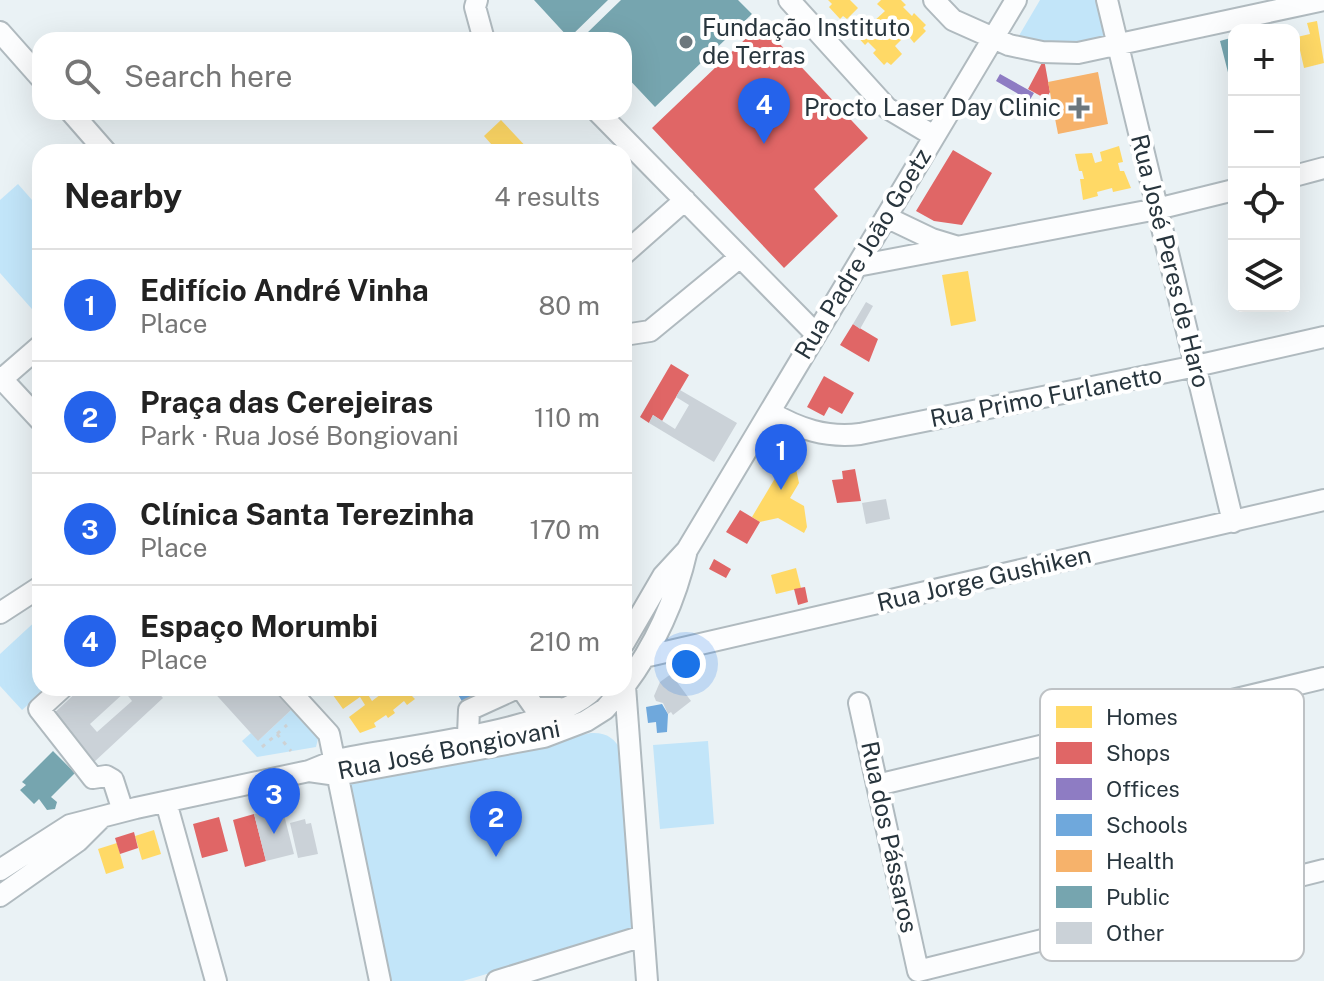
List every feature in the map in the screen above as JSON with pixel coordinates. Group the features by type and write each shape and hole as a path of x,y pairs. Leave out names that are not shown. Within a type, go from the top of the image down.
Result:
{"street":[{"path":"477,0 475,7 482,32"},
{"path":"789,0 887,108 934,136"},
{"path":"934,0 953,20 1009,45 1042,52 1078,53 1324,0"},
{"name":"Rua Padre João Goetz","path":"632,629 663,576 687,550 1016,0"},
{"name":"Rua José Peres de Haro","path":"1107,0 1233,522"},
{"path":"0,32 32,68"},
{"path":"78,120 99,144"},
{"path":"606,120 630,144"},
{"path":"632,146 815,333"},
{"path":"1300,174 1324,168"},
{"path":"857,266 1157,209 1228,191"},
{"path":"632,247 685,200"},
{"path":"886,217 932,239 958,247"},
{"path":"632,334 650,331 740,257"},
{"name":"Rua Primo Furlanetto","path":"770,412 795,426 842,436 1196,366 1324,337"},
{"path":"32,353 1,378 32,411"},
{"name":"Rua Jorge Gushiken","path":"644,657 1324,500"},
{"name":"Rua Padre João Goetz","path":"632,675 679,585 687,550"},
{"path":"0,613 32,592"},
{"path":"1278,689 1324,678"},
{"path":"0,896 113,814 113,780 106,776 93,778 39,709 53,696"},
{"path":"294,696 329,734 380,981"},
{"path":"468,735 469,710 501,696"},
{"path":"525,696 535,708 568,708 584,696"},
{"name":"Rua José Bongiovani","path":"1,869 70,825 309,771 544,737 586,721 605,709 616,696"},
{"path":"625,696 647,981"},
{"name":"Rua dos Pássaros","path":"859,703 918,971 1040,941"},
{"name":"Rua José Bongiovani","path":"336,767 526,723 568,708"},
{"path":"877,785 1040,746"},
{"path":"166,802 216,981"},
{"name":"Rua dos Pássaros","path":"1304,875 1324,870"},
{"path":"497,981 643,936"}],"path":[{"path":"262,747 287,725"},
{"path":"277,734 291,751"}],"shaded area":[{"path":"1040,0 1100,0 1110,38 1063,43 1017,39"},
{"path":"18,184 32,200 32,309 0,273 0,200"},
{"path":"32,624 32,696 38,696 22,710 0,686 0,654"},
{"path":"291,710 318,739 316,747 257,757 242,741 251,733 259,740"},
{"path":"591,733 610,737 622,752 634,930 463,981 392,981 342,784"},
{"path":"708,741 714,824 660,829 653,745"}],"building: Homes":[{"path":"828,0 850,0 858,8 847,19 843,16 840,19 829,7 832,4"},
{"path":"881,0 901,0 912,16 914,13 926,25 923,28 926,31 914,43 907,34 895,46 902,54 891,65 887,62 884,65 873,53 876,50 868,42 865,45 854,33 857,30 854,27 865,15 872,23 885,11 877,4"},
{"path":"1317,21 1324,63 1304,68 1300,36 1310,34 1307,23"},
{"path":"501,120 524,144 491,144 484,136"},
{"path":"1119,146 1123,162 1118,163 1120,171 1124,171 1131,188 1113,192 1112,188 1083,200 1080,179 1084,179 1075,154 1092,153 1095,163 1102,161 1100,152"},
{"path":"968,271 976,321 951,326 942,275"},
{"path":"787,458 795,464 799,483 790,498 804,506 807,527 804,533 778,518 760,522 752,517"},
{"path":"796,568 801,588 776,594 771,575"},
{"path":"334,696 369,696 372,701 379,696 412,696 415,699 407,705 404,701 393,710 395,713 374,723 376,727 360,733 349,717 365,705 360,697 343,709"},
{"path":"154,830 161,854 142,860 135,836"},
{"path":"117,843 124,868 106,874 98,849"}],"building: Shops":[{"path":"761,24 868,138 814,189 838,216 784,268 652,128"},
{"path":"1044,59 1050,92 1046,99 1028,89"},
{"path":"953,150 992,173 962,225 934,221 916,211"},
{"path":"853,324 878,339 869,362 840,345"},
{"path":"671,364 689,375 662,421 653,415 649,423 640,417"},
{"path":"824,376 854,393 842,414 829,407 824,416 807,407"},
{"path":"855,469 861,501 837,503 832,480 843,479 842,471"},
{"path":"740,510 760,522 747,544 726,532"},
{"path":"714,559 731,569 726,578 709,569"},
{"path":"805,587 808,602 798,605 794,589"},
{"path":"254,814 266,861 245,867 233,820"},
{"path":"219,817 228,851 202,858 193,824"},
{"path":"134,832 138,848 120,854 115,838"}],"building: Offices":[{"path":"1000,74 1034,93 1028,103 996,81"}],"building: Schools":[{"path":"459,696 485,696 466,708"},
{"path":"662,704 668,714 667,732 657,733 656,722 648,723 646,707"}],"building: Health":[{"name":"Procto Laser Day Clinic","path":"1098,72 1108,124 1058,134 1048,82"}],"building: Public":[{"path":"534,0 608,0 575,32 563,32"},
{"path":"621,0 738,0 752,14 655,107 632,83 632,32 588,32"},
{"path":"1228,39 1228,72 1220,41"},
{"path":"53,751 75,773 51,797 57,802 55,809 47,810 39,799 34,804 20,790 26,785 22,782"}],"building: Other":[{"path":"866,302 873,306 860,329 853,324"},
{"path":"680,390 737,423 714,462 649,423 653,415 675,429 689,405 676,397"},
{"path":"886,499 890,519 866,524 862,503"},
{"path":"671,674 691,701 673,715 671,712 668,714 663,703 656,701 654,696 660,682"},
{"path":"72,696 121,696 90,724 97,732 132,701 128,696 161,696 163,698 93,763 50,717"},
{"path":"217,696 278,696 291,710 258,741"},
{"path":"282,807 294,854 266,861 254,814"},
{"path":"305,819 306,824 311,823 318,854 298,858 290,823"}],"place":[{"name":"Fundação Instituto de Terras","path":"686,42"},
{"name":"Procto Laser Day Clinic","path":"1079,108"},
{"name":"Espaço Morumbi","path":"764,144"},
{"name":"Edifício André Vinha","path":"781,490"},
{"name":"Clínica Santa Terezinha","path":"274,834"},
{"name":"Praça das Cerejeiras","path":"496,857"}]}
